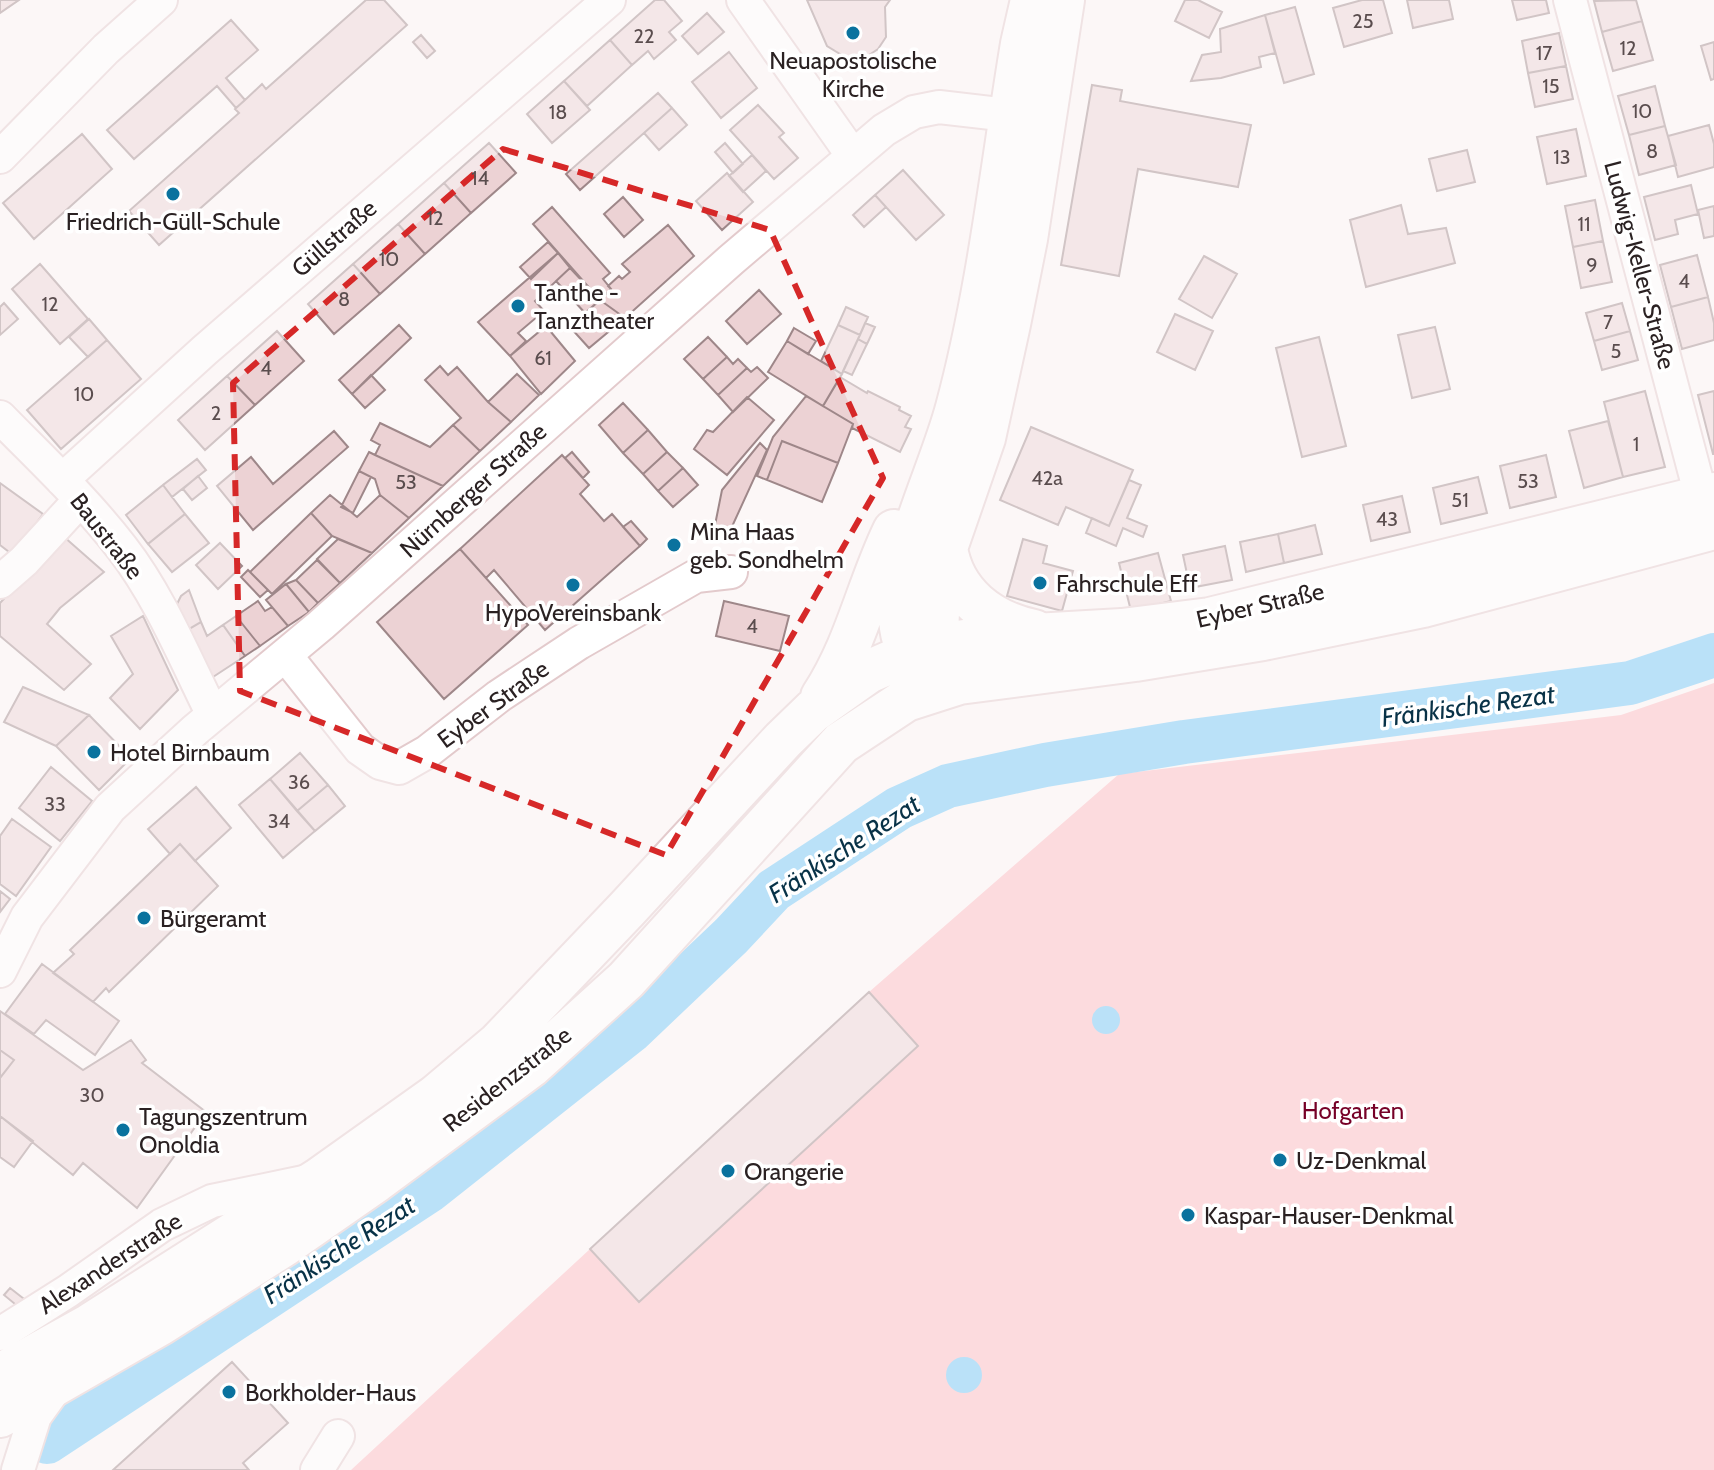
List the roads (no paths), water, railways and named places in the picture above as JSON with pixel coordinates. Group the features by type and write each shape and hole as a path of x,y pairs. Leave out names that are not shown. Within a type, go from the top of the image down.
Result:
{"main road":[{"path":"928,672 946,548 984,438 1026,239 1032,0"},
{"path":"928,672 901,626 900,601 904,575 958,407 1028,117 1063,0"},
{"path":"813,711 839,671 857,631 881,558 896,525 903,513 931,485"},
{"name":"Eyber Straße","path":"928,672 984,638 1122,630 1210,619 1710,512"},
{"name":"Eyber Straße","path":"813,711 858,678 1135,660 1263,639 1423,606 1710,512"},
{"path":"946,548 952,575 974,603 1006,623 1055,635"},
{"name":"Residenzstraße","path":"0,1416 160,1324 284,1245 531,1066 626,980 841,743 928,672"},
{"name":"Residenzstraße","path":"0,1375 90,1325 318,1180 436,1096 499,1043 813,711"}],"street":[{"path":"0,157 106,49 161,0"},
{"name":"Güllstraße","path":"0,582 24,561 71,490 205,350 609,0"},
{"path":"743,0 853,156"},
{"name":"Ludwig-Keller-Straße","path":"1570,0 1710,512"},
{"name":"Nürnberger Straße","path":"0,971 27,917 110,808 213,715 286,656 731,260 884,130 914,112 939,107 1028,117"},
{"name":"Baustraße","path":"0,417 122,548 154,597 213,715"},
{"name":"Eyber Straße","path":"286,656 360,749 380,763 399,768 427,752 499,696 579,643 696,576 731,572"},
{"name":"Alexanderstraße","path":"0,1334 162,1225 212,1201 318,1180"},
{"path":"18,1470 35,1416 60,1381"},
{"path":"317,1470 338,1436"}],"water":[{"path":"1106,1006 1116,1010 1120,1020 1116,1030 1106,1034 1096,1030 1092,1020 1096,1010"},
{"path":"964,1357 977,1362 982,1375 977,1388 964,1393 951,1388 946,1375 951,1362"}],"waterway":[{"name":"Fränkische Rezat","path":"47,1442 430,1190 631,1031 731,936 774,890 899,808 948,786 1045,765 1184,742 1630,683 1714,655"}],"place":[{"name":"Neuapostolische Kirche","path":"853,33"},
{"name":"Friedrich-Güll-Schule","path":"173,194"},
{"name":"Tanthe - Tanztheater","path":"518,306"},
{"name":"Mina Haas geb. Sondhelm","path":"674,545"},
{"name":"Fahrschule Eff","path":"1040,583"},
{"name":"HypoVereinsbank","path":"573,585"},
{"name":"Hotel Birnbaum","path":"94,752"},
{"name":"Bürgeramt","path":"144,918"},
{"name":"Tagungszentrum Onoldia","path":"123,1130"},
{"name":"Uz-Denkmal","path":"1280,1160"},
{"name":"Orangerie","path":"728,1171"},
{"name":"Kaspar-Hauser-Denkmal","path":"1188,1215"},
{"name":"Borkholder-Haus","path":"229,1392"}],"park label":[{"name":"Hofgarten","path":"1353,1110"}]}
